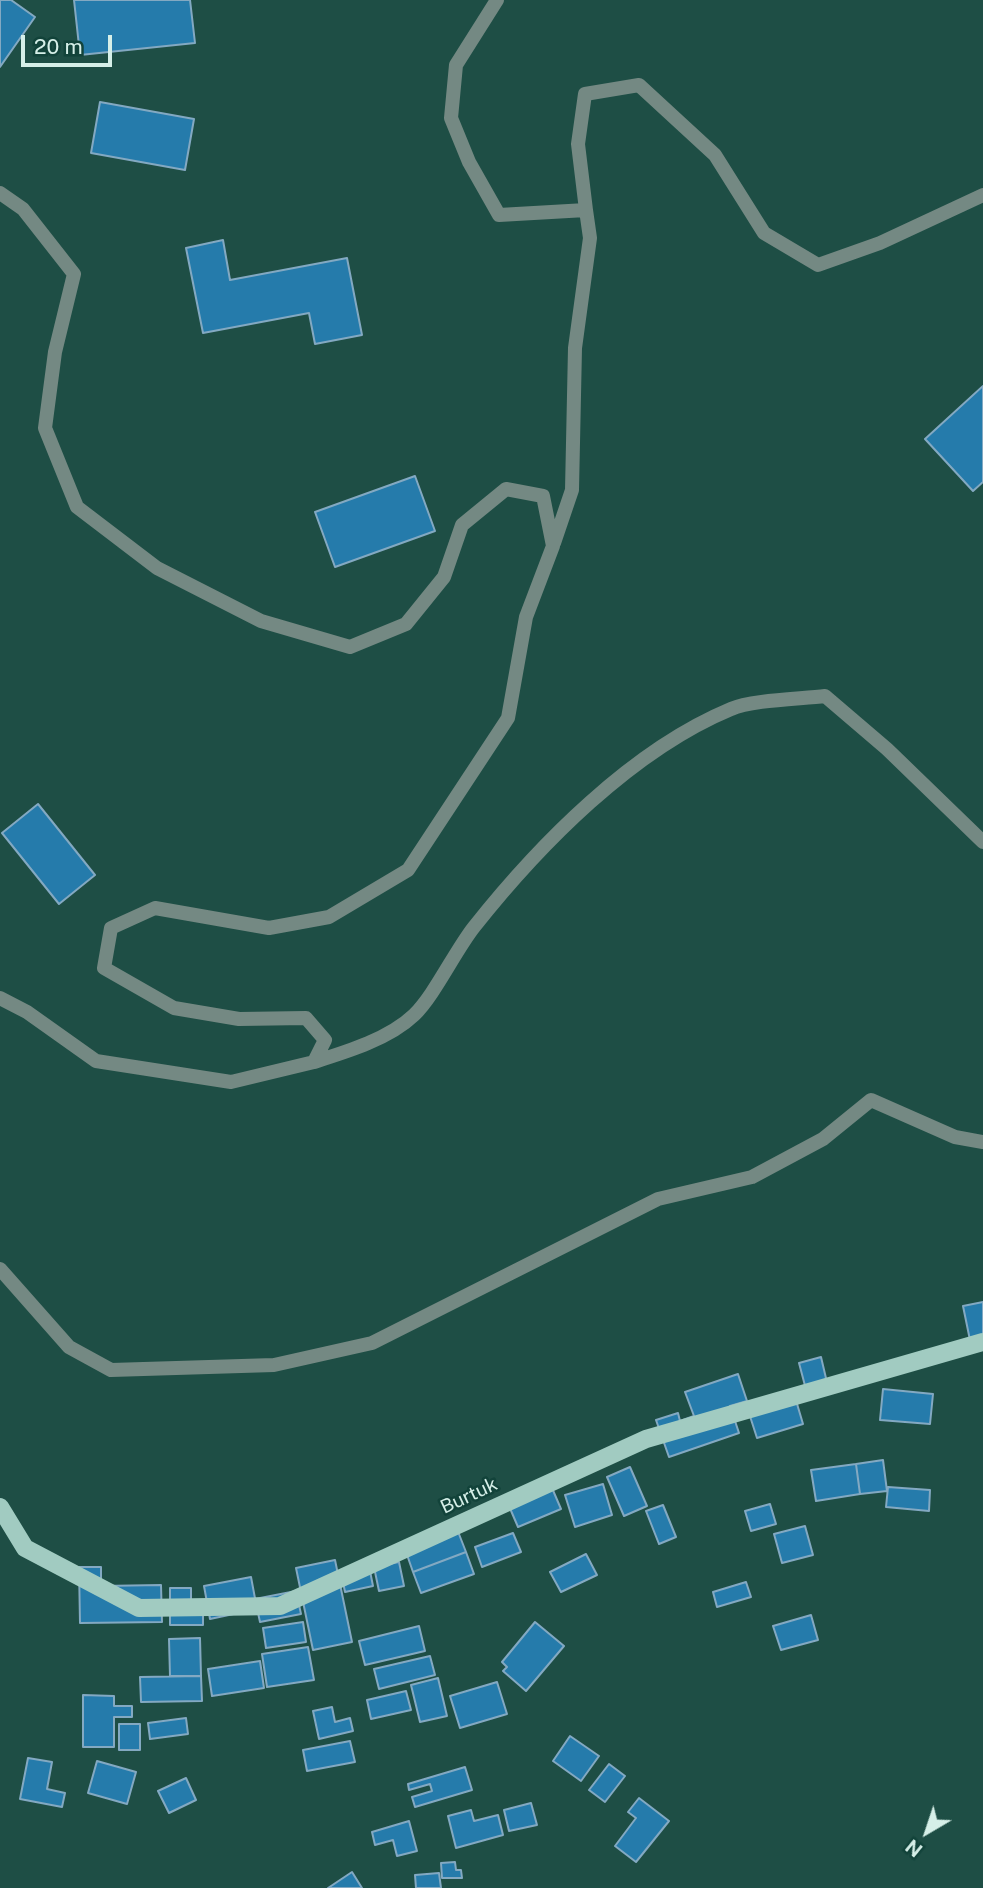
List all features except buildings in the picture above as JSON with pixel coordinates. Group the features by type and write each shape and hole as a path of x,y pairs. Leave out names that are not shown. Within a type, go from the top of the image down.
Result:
{"main road":[{"name":"Burtuk","path":"0,1507 25,1548 139,1608 280,1606 646,1438 983,1342"}],"street":[{"path":"497,0 456,65 451,118 469,162 499,215 586,209"},
{"path":"314,1062 325,1040 306,1018 239,1019 174,1008 104,968 111,928 155,908 269,928 329,918 408,870 508,718 526,617 572,490 575,348 590,237 578,144 585,94 639,85 715,155 765,233 818,265 880,243 983,195"},
{"path":"0,194 23,209 74,274 55,352 45,428 77,507 157,568 261,621 350,647 406,624 444,577 462,525 506,489 543,496 553,546"},
{"path":"0,998 27,1012 96,1061 231,1082 314,1062 362,1047 414,1015 472,930 526,865 574,816 660,747 733,708 825,696 887,749 983,842"},
{"path":"0,1269 69,1347 111,1370 274,1365 372,1343 658,1199 752,1177 823,1139 871,1100 955,1137 983,1142"}]}
